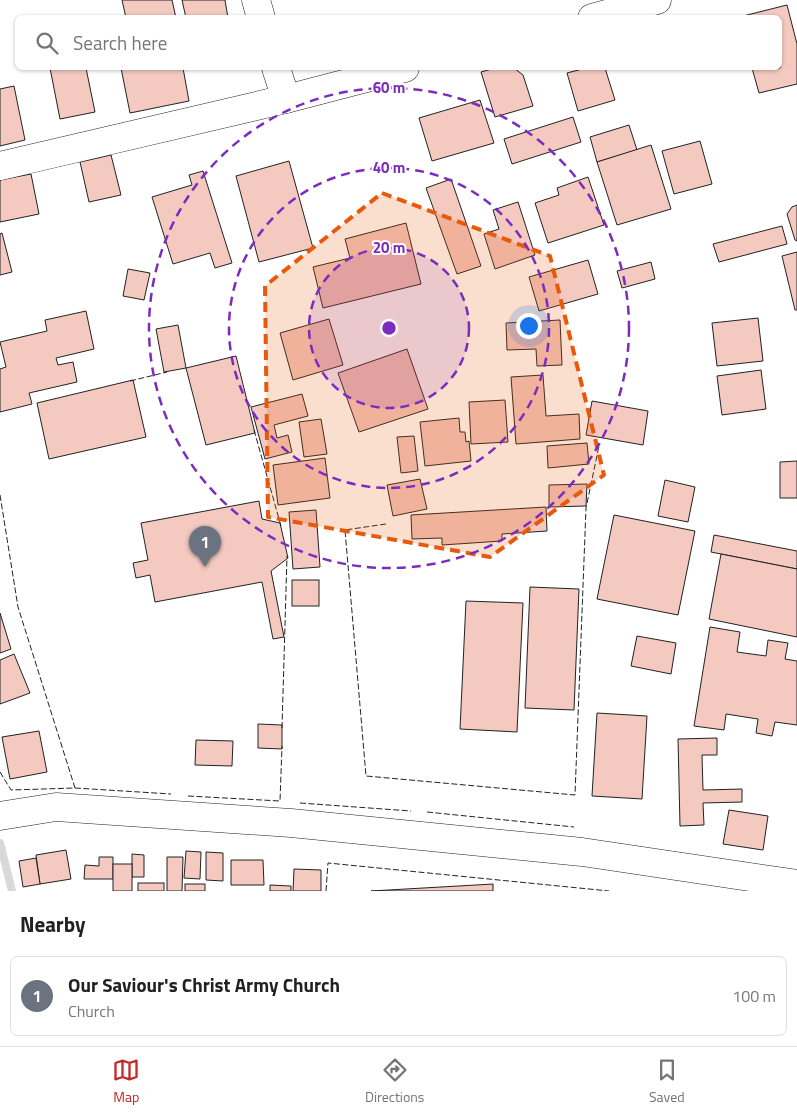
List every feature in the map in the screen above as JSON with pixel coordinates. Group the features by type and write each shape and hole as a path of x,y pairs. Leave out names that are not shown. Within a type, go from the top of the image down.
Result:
{"street":[{"path":"256,0 260,15"},
{"path":"603,15 657,0"},
{"path":"277,70 286,99"},
{"path":"0,166 286,99 397,70"},
{"path":"4,808 56,806 291,823 582,852 797,884"}],"highlighted area":[{"path":"382,193 550,256 604,475 490,557 268,517 265,286"}],"building":[{"path":"122,0 172,0 175,15 125,15"},
{"path":"182,0 225,0 228,15 185,15"},
{"path":"787,5 797,44 797,84 759,93 753,70 782,70 782,15 747,15"},
{"path":"50,70 86,70 95,112 60,119"},
{"path":"121,70 183,70 189,101 130,113"},
{"path":"488,70 517,70 523,75 533,106 495,117 481,72"},
{"path":"578,70 606,70 615,100 578,111 567,73"},
{"path":"14,86 25,140 0,146 0,89"},
{"path":"480,100 494,143 432,161 419,118"},
{"path":"573,117 581,142 512,164 504,139"},
{"path":"629,125 637,150 597,162 590,137"},
{"path":"700,141 712,184 674,194 662,151"},
{"path":"651,145 671,209 617,225 597,162"},
{"path":"111,155 121,195 89,202 80,162"},
{"path":"289,161 313,248 259,262 236,176"},
{"path":"203,171 232,263 215,268 210,253 173,264 152,197 192,185 189,175"},
{"path":"31,174 39,214 0,222 0,180"},
{"path":"588,177 604,225 548,243 535,203 559,195 557,188"},
{"path":"451,179 481,266 457,274 426,188"},
{"path":"518,202 535,255 495,269 484,234 499,229 493,210"},
{"path":"797,205 797,241 795,240 787,214 792,207"},
{"path":"406,223 421,284 323,308 313,267 350,258 345,239"},
{"path":"782,226 787,244 719,262 713,244"},
{"path":"2,233 12,272 0,275 0,234"},
{"path":"797,252 797,310 795,310 782,256"},
{"path":"588,260 598,294 539,311 529,277"},
{"path":"651,262 655,279 622,288 617,271"},
{"path":"128,269 150,273 144,300 123,296"},
{"path":"86,311 94,349 56,358 58,365 73,362 77,382 29,393 32,404 0,412 0,369 6,367 0,342 47,331 45,320"},
{"path":"758,318 763,361 717,366 712,323"},
{"path":"329,319 343,365 293,380 280,333"},
{"path":"560,320 562,365 537,366 536,349 507,350 506,323"},
{"path":"178,325 186,368 164,372 156,329"},
{"path":"407,349 428,409 359,432 338,373"},
{"path":"236,356 255,433 206,445 186,368"},
{"path":"761,370 766,409 722,415 717,376"},
{"path":"543,375 546,416 579,414 580,439 516,444 511,377"},
{"path":"133,380 146,437 49,459 37,403"},
{"path":"302,394 308,416 274,425 277,438 288,435 292,452 265,459 251,407"},
{"path":"505,400 508,442 471,444 469,402"},
{"path":"592,401 648,411 643,445 586,435"},
{"path":"459,418 460,432 465,432 466,442 469,441 471,461 425,466 420,422"},
{"path":"321,419 327,454 304,457 299,422"},
{"path":"414,436 418,471 401,473 397,437"},
{"path":"587,443 589,464 548,468 547,446"},
{"path":"325,458 330,498 278,505 273,465"},
{"path":"797,461 797,498 780,498 780,462"},
{"path":"420,479 427,509 393,516 387,485"},
{"path":"665,480 695,487 688,522 658,516"},
{"path":"587,484 586,506 549,507 549,485"},
{"path":"259,501 262,519 280,523 288,558 271,571 284,637 273,639 262,582 155,602 150,575 136,578 133,563 148,560 141,523"},
{"path":"546,507 547,531 502,534 502,541 442,545 442,538 412,539 411,515"},
{"path":"316,510 320,567 293,569 289,512"},
{"path":"614,515 695,531 678,615 597,599"},
{"path":"714,535 797,551 797,569 711,552"},
{"path":"721,554 797,569 797,637 709,619"},
{"path":"292,580 319,580 319,606 292,606"},
{"path":"530,587 579,589 574,710 525,708"},
{"path":"466,601 523,603 517,732 460,729"},
{"path":"0,613 11,649 0,653"},
{"path":"710,627 740,632 737,652 766,656 768,640 788,643 785,659 797,661 797,725 775,722 772,736 756,733 758,719 726,714 724,730 694,726"},
{"path":"637,636 676,643 671,674 631,666"},
{"path":"14,654 30,693 0,704 0,660"},
{"path":"597,713 647,716 642,799 592,796"},
{"path":"258,724 282,725 282,749 258,748"},
{"path":"39,731 47,772 10,779 2,737"},
{"path":"717,738 717,755 702,755 703,790 742,789 742,802 703,803 704,825 680,826 678,739"},
{"path":"196,740 233,741 232,766 195,765"},
{"path":"729,810 768,816 763,850 723,844"},
{"path":"66,850 71,879 40,884 36,855"},
{"path":"186,851 201,852 200,879 184,878"},
{"path":"206,852 223,853 223,881 206,880"},
{"path":"132,854 144,855 144,877 132,877"},
{"path":"99,857 113,857 113,879 84,879 85,865 99,866"},
{"path":"167,857 183,857 182,891 167,891"},
{"path":"36,858 40,884 23,887 19,861"},
{"path":"231,860 263,860 264,885 231,885"},
{"path":"113,864 132,864 132,891 113,891"},
{"path":"294,869 321,870 321,891 293,891"},
{"path":"138,883 164,883 164,891 138,891"},
{"path":"185,884 205,884 205,891 185,891"},
{"path":"493,884 493,891 371,891"},
{"path":"270,885 291,886 291,891 270,891"}],"waterway":[{"path":"0,843 12,891"}],"fence":[{"path":"130,381 167,372"},
{"path":"254,430 281,526"},
{"path":"386,524 345,530 366,776 575,795 586,508 599,446"},
{"path":"0,495 18,607 75,788"},
{"path":"282,728 287,556"},
{"path":"188,796 280,801 282,746"},
{"path":"0,772 11,790 75,788 171,794"},
{"path":"300,803 411,811"},
{"path":"427,812 574,827"},
{"path":"326,891 328,863 609,891"}],"place":[{"name":"Our Saviour's Christ Army Church","path":"205,567"}]}
